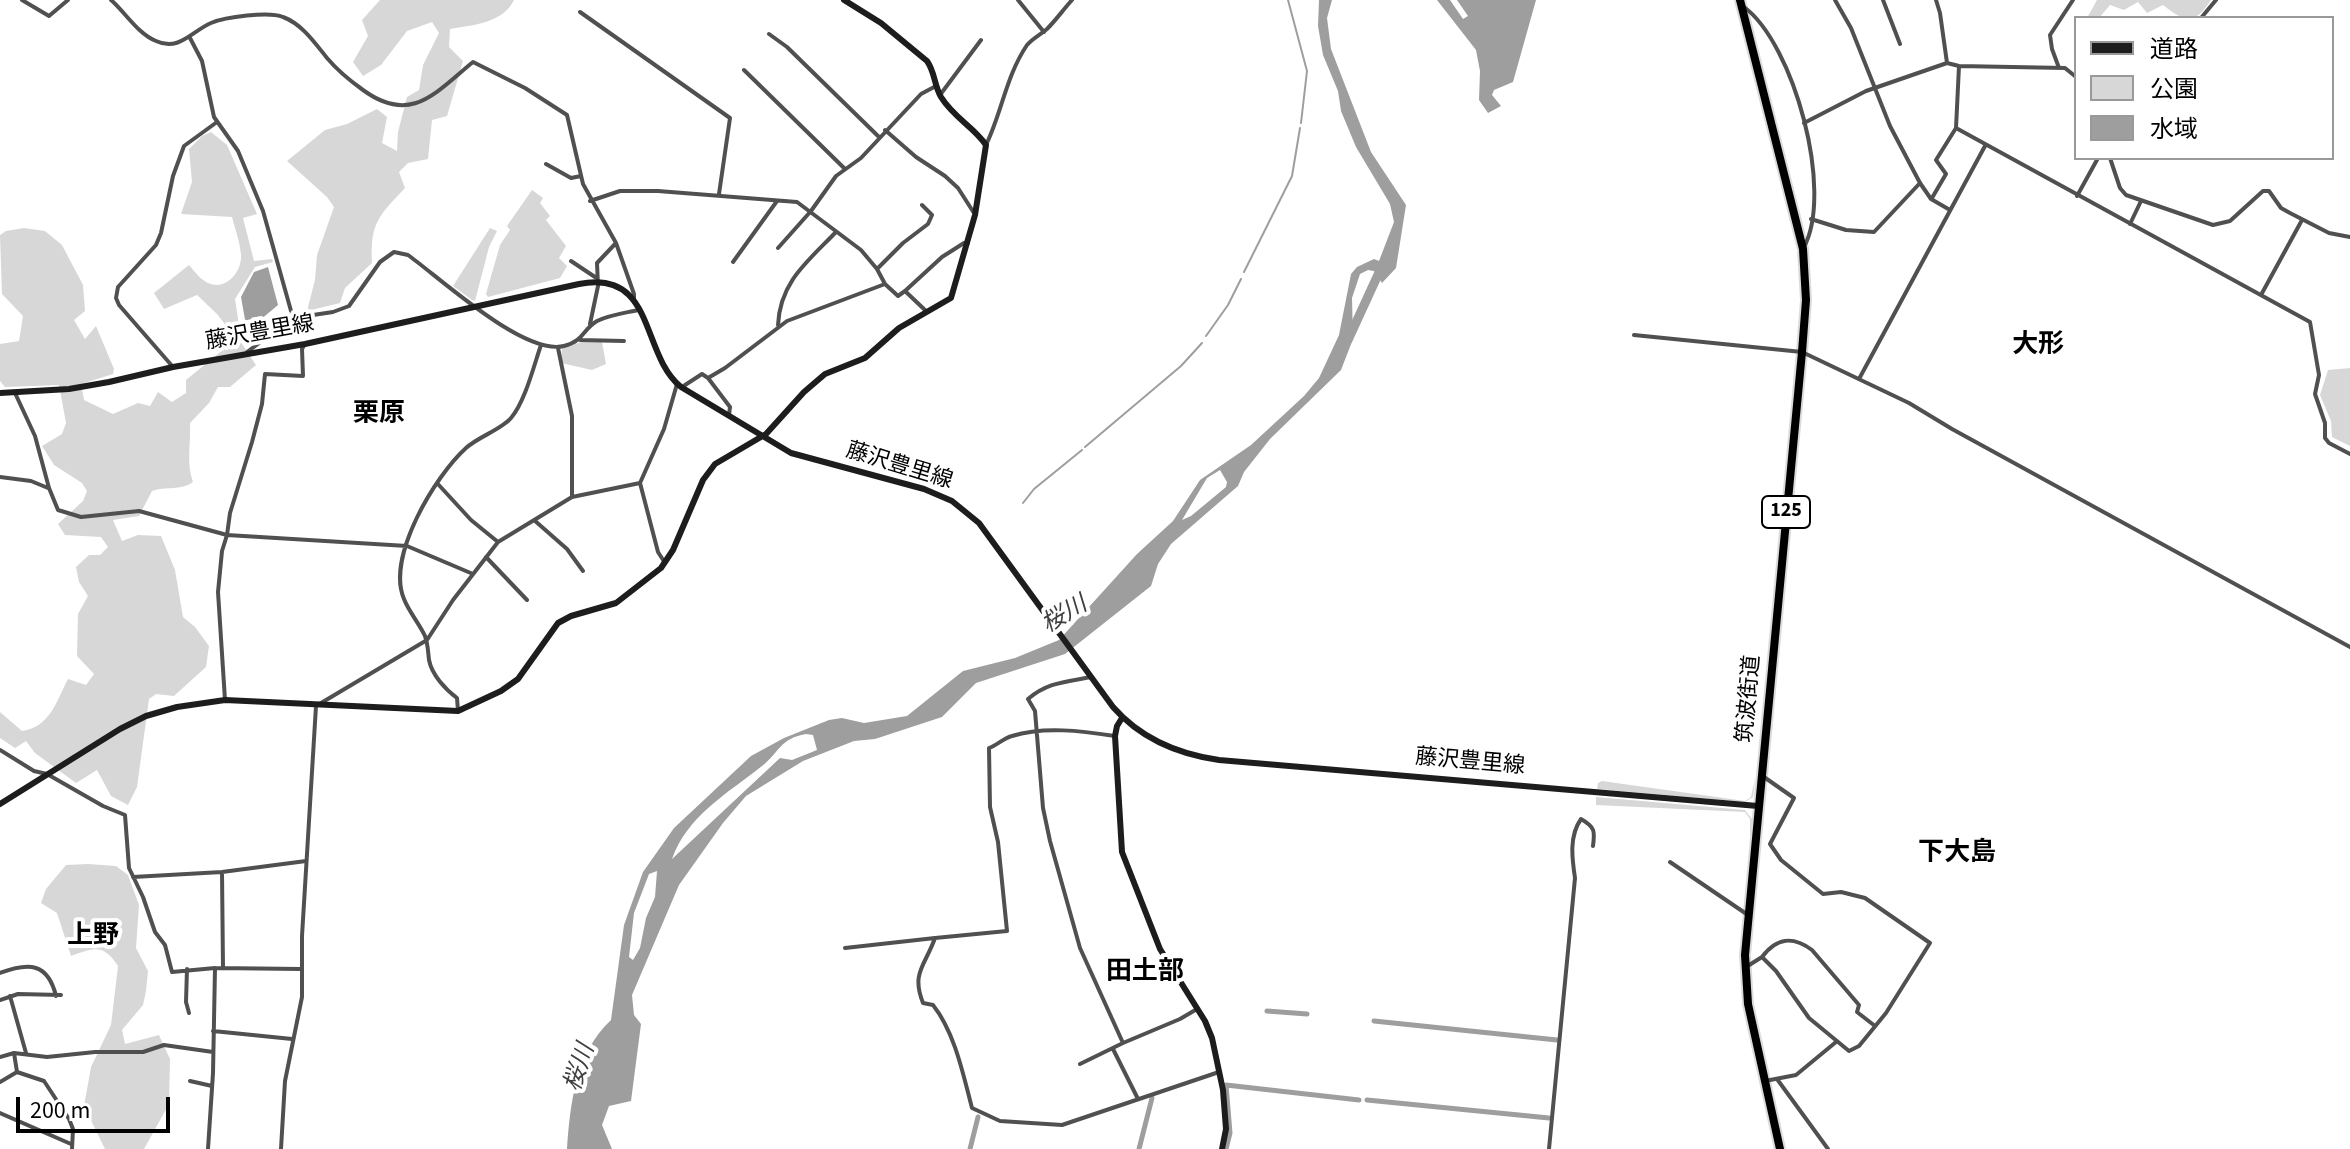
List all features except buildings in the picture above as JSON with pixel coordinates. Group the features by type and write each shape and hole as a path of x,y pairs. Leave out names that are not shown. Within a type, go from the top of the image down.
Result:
{"highway":[{"name":"筑波街道","path":"1741,2 1803,249 1806,289 1744,968 1748,1004 1780,1149"}],"street":[{"path":"22,0 49,16 68,0"},
{"path":"111,0 158,43 174,43 190,38 214,22 272,14 285,17 309,35 338,71 377,100 396,107 419,103 473,62 525,88 567,115 590,201 616,243 634,299"},
{"path":"1018,0 1044,32"},
{"path":"0,804 120,729 146,716 195,703 225,700 458,711 511,686 553,629 565,618 616,603 665,563 709,470 761,437 819,378 865,358 899,328 951,298 975,215 986,145 1013,70 1028,44 1044,32 1072,0"},
{"path":"1835,0 1851,28 1890,126 1920,183 1931,199 1950,210"},
{"path":"1883,0 1900,44"},
{"path":"1936,0 1947,63"},
{"path":"2059,68 2050,35 2073,0"},
{"path":"2203,16 2216,0"},
{"path":"848,1 881,23 927,61 940,95 961,122 986,145"},
{"name":"筑波街道","path":"1741,2 1774,43 1792,82 1804,123 1815,177 1811,219 1803,249"},
{"path":"580,12 730,118 719,194"},
{"path":"769,34 787,47 879,137"},
{"path":"190,38 202,61 217,122 238,151 263,211 293,318"},
{"path":"940,95 981,40"},
{"path":"1804,123 1875,88 1947,63 1959,66 2059,68 2069,69 2074,75"},
{"path":"1931,199 1946,174 1936,160 1956,128 1959,66"},
{"path":"744,70 844,168"},
{"path":"778,248 844,168 861,158 921,94 936,86"},
{"path":"173,367 116,298 118,287 156,245 173,176 184,146 217,122"},
{"path":"1956,128 2310,322 2319,375 2315,394 2325,423 2325,438 2350,454"},
{"path":"885,130 958,188 975,215"},
{"path":"1859,379 1985,146"},
{"path":"2077,196 2097,160"},
{"path":"2111,160 2122,192 2213,225 2230,221 2263,191 2269,191 2281,208 2302,220 2329,233 2350,237"},
{"path":"546,164 571,178 581,176"},
{"path":"1811,219 1846,230 1874,232 1920,183"},
{"path":"590,201 620,191 719,194 797,202 861,250 885,284 898,296 942,257 968,243"},
{"path":"733,262 777,201"},
{"path":"2130,224 2141,201"},
{"path":"877,269 928,224 932,215 922,205"},
{"path":"2261,295 2302,220"},
{"path":"778,326 779,304 786,290 797,273 836,232"},
{"path":"589,327 597,263 616,243"},
{"path":"242,356 293,318 333,312 349,306 380,262 394,252 408,255 515,334 541,345 558,348 580,340 624,341"},
{"path":"571,261 596,279"},
{"name":"藤沢豊里線","path":"0,393 69,389 305,344 596,279 613,285 634,299 662,362 679,386 791,453 941,494 973,516 1122,718 1159,743 1198,757 1758,806"},
{"path":"708,378 778,326 885,284"},
{"path":"905,291 926,311"},
{"path":"580,340 589,327 599,320 641,309"},
{"path":"1634,335 1802,352 1909,403 2350,647"},
{"path":"225,700 218,592 230,513 259,417 265,374 303,376 302,349 305,344"},
{"path":"458,711 457,698 447,691 430,663 427,640 404,600 400,565 420,511 437,483 466,448 512,417 541,345"},
{"path":"558,348 572,416 572,497"},
{"path":"665,563 658,552 640,483 679,386 702,374 730,407 728,416"},
{"path":"15,393 35,436 58,510 81,517 139,511 227,535 407,546 473,574"},
{"path":"0,477 31,481 49,488"},
{"path":"437,483 471,520 498,542"},
{"path":"316,706 427,640 498,542 572,497 640,483"},
{"path":"534,520 567,549 583,571"},
{"path":"486,557 527,600"},
{"path":"1090,676 1052,683 1028,699 1035,711 1043,808 1050,841 1080,948 1123,1043"},
{"path":"281,1149 285,1081 302,997 306,861 316,706"},
{"path":"1122,718 1115,736 1120,836 1127,869 1160,949 1212,1038 1220,1071 1226,1129 1222,1149"},
{"path":"845,948 1007,931 998,842 990,807 989,748 1009,736 1037,731 1078,731 1115,736"},
{"path":"0,750 34,771 47,774 125,815 127,858 155,932 165,945 172,972 215,968 302,969"},
{"path":"1761,775 1783,787 1794,798 1770,844 1781,860 1823,894 1841,892 1865,898 1930,943 1892,1004 1854,1050 1849,1051 1809,1018 1776,971 1762,957"},
{"path":"1549,1149 1575,878 1572,856 1575,829 1581,819 1595,830 1593,846"},
{"path":"133,877 222,872 306,861"},
{"path":"1670,862 1748,915"},
{"path":"222,872 223,968"},
{"path":"935,938 917,977 918,990 923,1003 933,1005 939,1013 950,1041 959,1053 972,1108 1000,1121 1062,1125 1220,1071"},
{"path":"1744,968 1762,957 1771,946 1793,939 1812,950 1859,1005 1857,1012 1875,1026"},
{"path":"0,973 10,969 39,968 47,971 58,995 30,993 0,1000"},
{"path":"208,1149 215,968"},
{"path":"187,969 186,1002 189,1013"},
{"path":"10,996 26,1053"},
{"path":"1080,1064 1197,1009"},
{"path":"213,1031 292,1039"},
{"path":"1765,1081 1796,1075 1836,1042"},
{"path":"0,1057 14,1053 47,1057 95,1052 143,1052 164,1045 213,1052"},
{"path":"1113,1049 1138,1099"},
{"path":"14,1053 17,1072"},
{"path":"0,1082 17,1072 44,1081 69,1119 73,1129 72,1147 0,1113"},
{"path":"1777,1079 1828,1149"},
{"path":"190,1081 212,1086"}],"green space":[{"path":"380,0 514,0 503,14 495,18 450,29 449,47 463,61 447,116 432,120 428,159 408,163 399,172 405,188 378,221 373,238 372,263 345,288 340,303 307,311 315,280 317,255 334,207 287,161 325,130 347,124 377,109 387,117 382,143 397,151 398,132 407,97 419,90 423,65 439,33 432,22 407,31 381,65 363,76 353,62 368,36 362,20"},
{"path":"2097,0 2211,0 2196,16 2179,16 2163,5 2147,13 2138,2 2124,10 2110,5 2101,16 2088,16"},
{"path":"211,132 227,145 257,214 243,218 254,261 272,259 273,262 255,267 235,299 242,344 256,365 230,387 218,387 209,403 190,423 189,461 193,482 152,491 139,516 113,520 122,541 138,535 161,536 175,570 183,617 209,646 206,667 174,696 156,694 149,699 137,787 128,805 111,796 97,770 76,783 35,753 26,741 15,748 0,738 0,712 22,731 32,729 46,719 68,679 86,685 94,674 77,656 78,614 88,596 79,582 76,567 89,555 100,555 108,547 101,537 65,535 58,524 83,501 87,491 82,483 54,465 42,446 62,434 66,423 59,385 5,387 0,381 0,344 19,341 23,316 2,294 0,235 24,228 45,231 62,245 83,285 85,311 74,320 85,339 96,326 114,369 113,374 81,384 84,400 113,414 138,403 150,406 158,392 172,402 186,393 186,380 236,339 197,295 164,309 154,293 189,265 202,279 215,285 227,282 239,268 240,250 232,217 181,214 192,182 189,149"},
{"path":"532,190 543,198 540,203 550,216 546,220 566,246 559,258 567,266 560,278 488,297 486,294 500,245 510,230 507,226"},
{"path":"490,228 497,231 489,247 475,301 453,286"},
{"path":"585,341 602,342 606,364 592,370 561,363 562,348"},
{"path":"2350,368 2350,446 2332,437 2331,421 2320,395 2328,370"},
{"path":"1755,779 1753,797 1745,802 1597,789 1602,781 1745,801 1751,797"},
{"path":"1596,797 1745,810 1752,819 1750,846 1750,819 1745,812 1596,805"},
{"path":"66,865 116,866 128,875 139,905 136,948 148,971 146,991 143,1005 122,1030 125,1044 159,1035 170,1059 169,1104 144,1149 105,1149 84,1106 91,1067 111,1025 118,966 108,954 98,949 71,956 57,913 41,903 46,889"}],"water":[{"path":"1319,0 1332,0 1327,18 1331,49 1371,152 1406,205 1396,268 1382,283 1374,271 1360,274 1352,298 1353,339 1341,370 1270,439 1244,472 1238,486 1171,544 1158,564 1151,586 1065,654 976,683 942,717 875,739 854,741 803,761 746,796 679,885 632,995 634,1015 641,1024 631,1101 609,1106 602,1125 612,1149 567,1149 570,1114 582,1063 599,1033 611,1020 624,925 643,872 674,828 751,756 784,738 829,720 842,718 864,723 907,716 963,671 1015,658 1059,640 1137,554 1173,521 1200,480 1251,445 1319,378 1339,335 1351,274 1357,267 1374,259 1379,261 1394,222 1390,204 1356,147 1341,111 1338,91 1323,55 1318,26","holes":["1220,470 1227,482 1226,487 1182,520 1207,478","813,735 817,750 792,760 780,758 672,859 698,818 797,736","657,871 655,897 646,918 640,948 633,960 629,957 634,913 649,874"]},
{"path":"1437,0 1450,0 1463,19 1468,16 1457,0 1536,0 1513,82 1494,90 1492,95 1501,106 1488,113 1479,100 1480,71 1476,50"},
{"path":"268,267 278,305 247,331 241,297 254,272"}],"waterway":[{"path":"1288,0 1307,71 1301,123"},
{"path":"1244,272 1292,176 1300,128"},
{"name":"桜川","path":"1348,340 1382,266"},
{"path":"1206,336 1228,305 1241,279"},
{"path":"1085,447 1181,366 1202,343"},
{"path":"1023,503 1034,489 1082,450"},
{"path":"1267,1011 1307,1014"},
{"path":"1374,1021 1557,1040"},
{"path":"1226,1149 1230,1133 1226,1085 1359,1100"},
{"path":"1139,1149 1152,1098"},
{"path":"1367,1100 1549,1118"},
{"path":"970,1149 978,1117"}],"district":[{"name":"大形","path":"2038,346"},
{"name":"栗原","path":"379,415"},
{"name":"下大島","path":"1957,854"},
{"name":"上野","path":"93,937"},
{"name":"田土部","path":"1145,973"}]}
